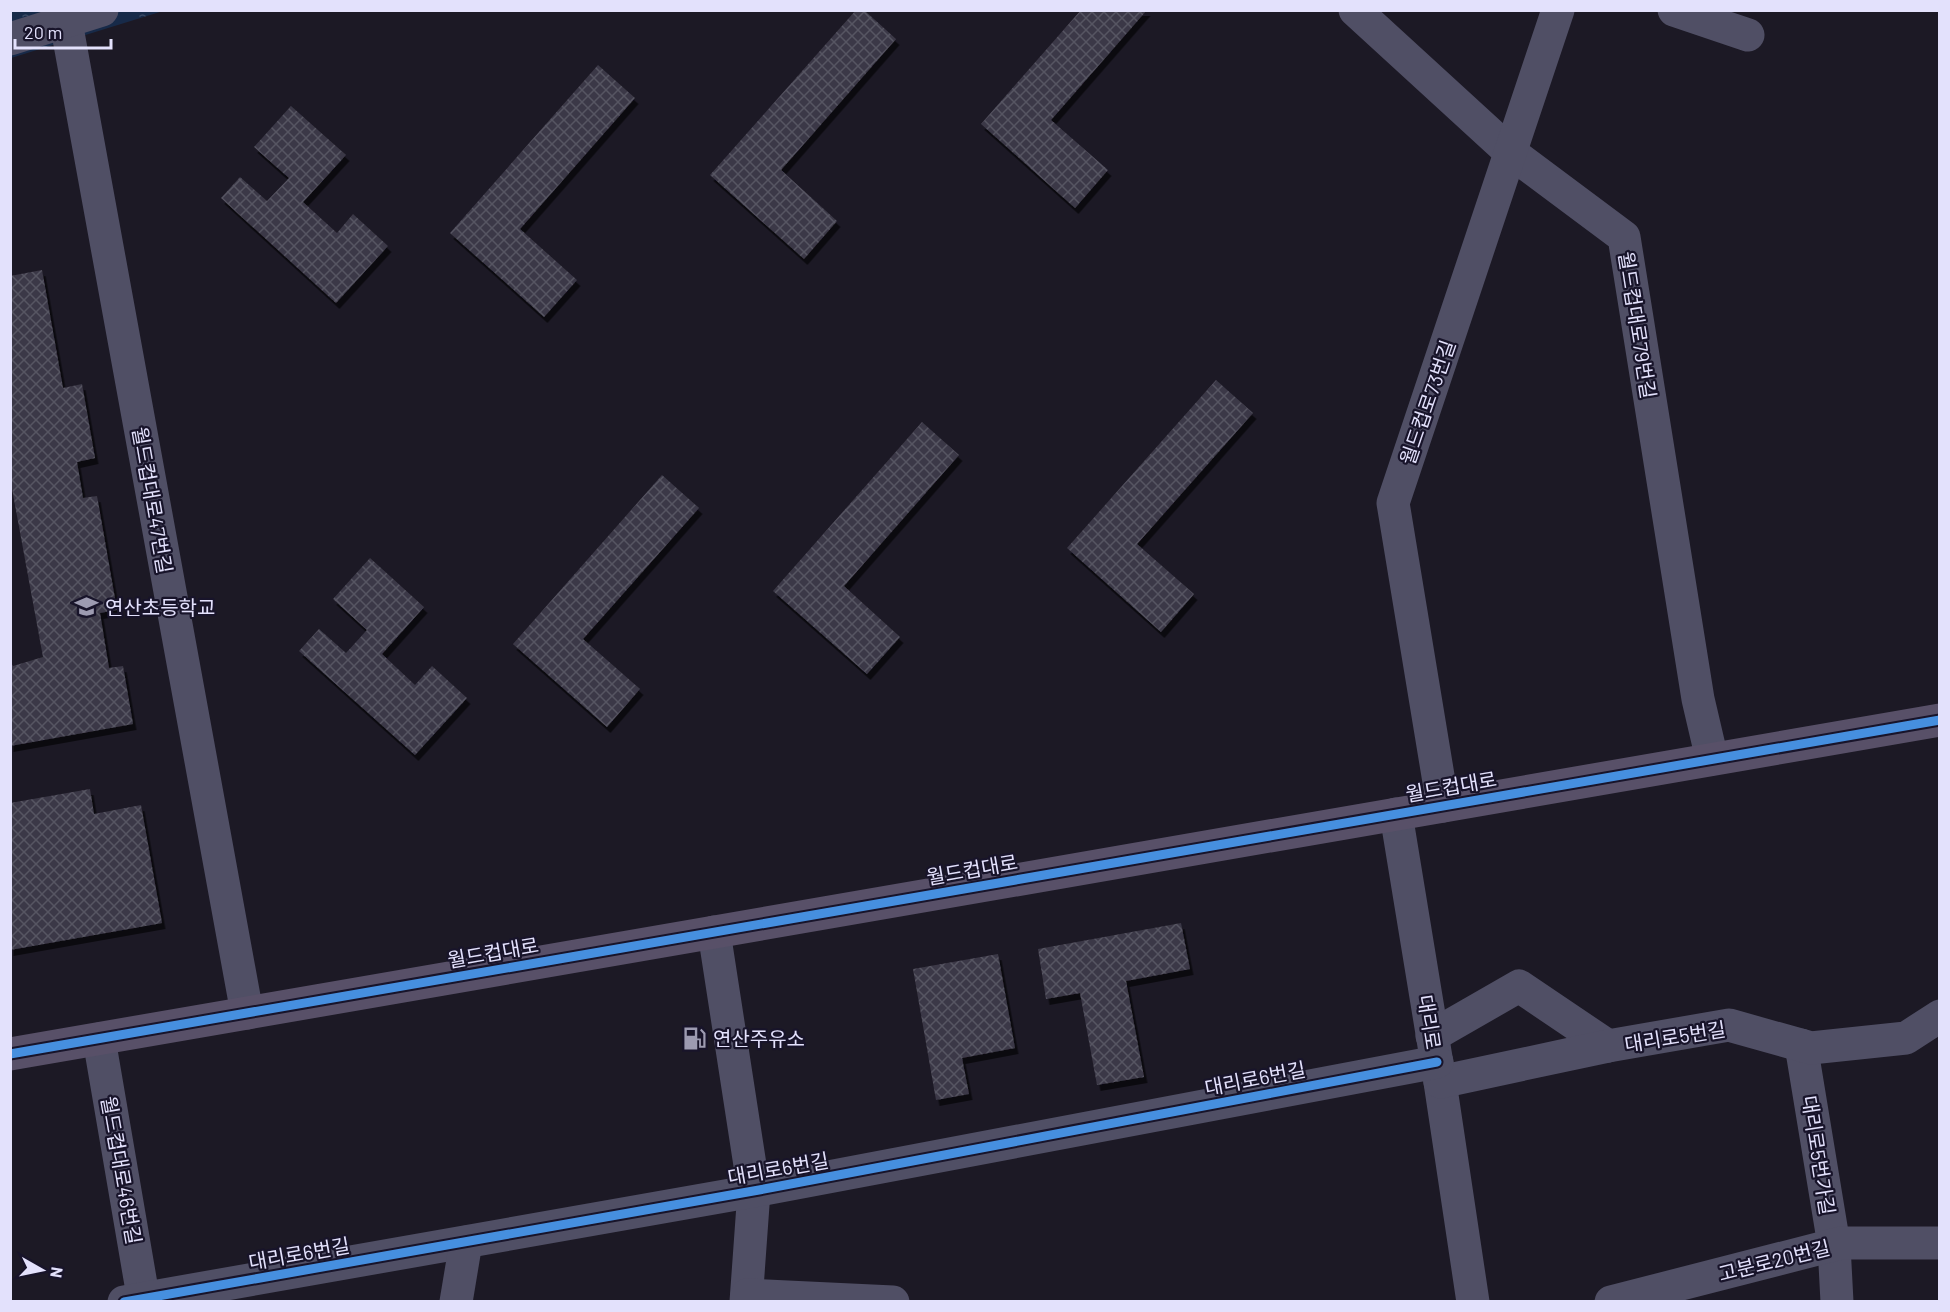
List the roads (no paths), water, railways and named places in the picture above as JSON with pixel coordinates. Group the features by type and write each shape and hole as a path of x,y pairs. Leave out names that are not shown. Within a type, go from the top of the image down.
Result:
{"main road":[{"name":"월드컵대로","path":"10,1054 1940,720"}],"street":[{"path":"32,10 68,16"},
{"path":"10,39 68,16 102,10"},
{"name":"월드컵대로79번길","path":"1355,10 1510,152 1624,237 1698,699 1712,759"},
{"name":"월드컵로73번길","path":"1443,806 1393,503 1558,10"},
{"path":"1674,10 1748,35"},
{"name":"월드컵대로47번길","path":"68,16 247,1013"},
{"name":"대리로","path":"1396,814 1473,1302"},
{"path":"714,932 754,1191 747,1298 893,1302"},
{"path":"1436,1060 1519,986 1608,1046"},
{"name":"대리로5번길","path":"1436,1060 1608,1046 1729,1025 1811,1048 1906,1038 1940,1016"},
{"name":"월드컵대로46번길","path":"99,1039 138,1300"},
{"name":"대리로5번가길","path":"1801,1045 1834,1245 1837,1302"},
{"name":"대리로6번길","path":"138,1300 754,1191 1436,1060"},
{"path":"456,1302 466,1242"},
{"name":"고분로20번길","path":"1611,1302 1841,1243 1940,1243"}],"water":[{"path":"16,10 163,11 11,58 11,12"}],"place":[{"name":"연산초등학교","path":"87,607"},
{"name":"연산주유소","path":"695,1038"}]}
